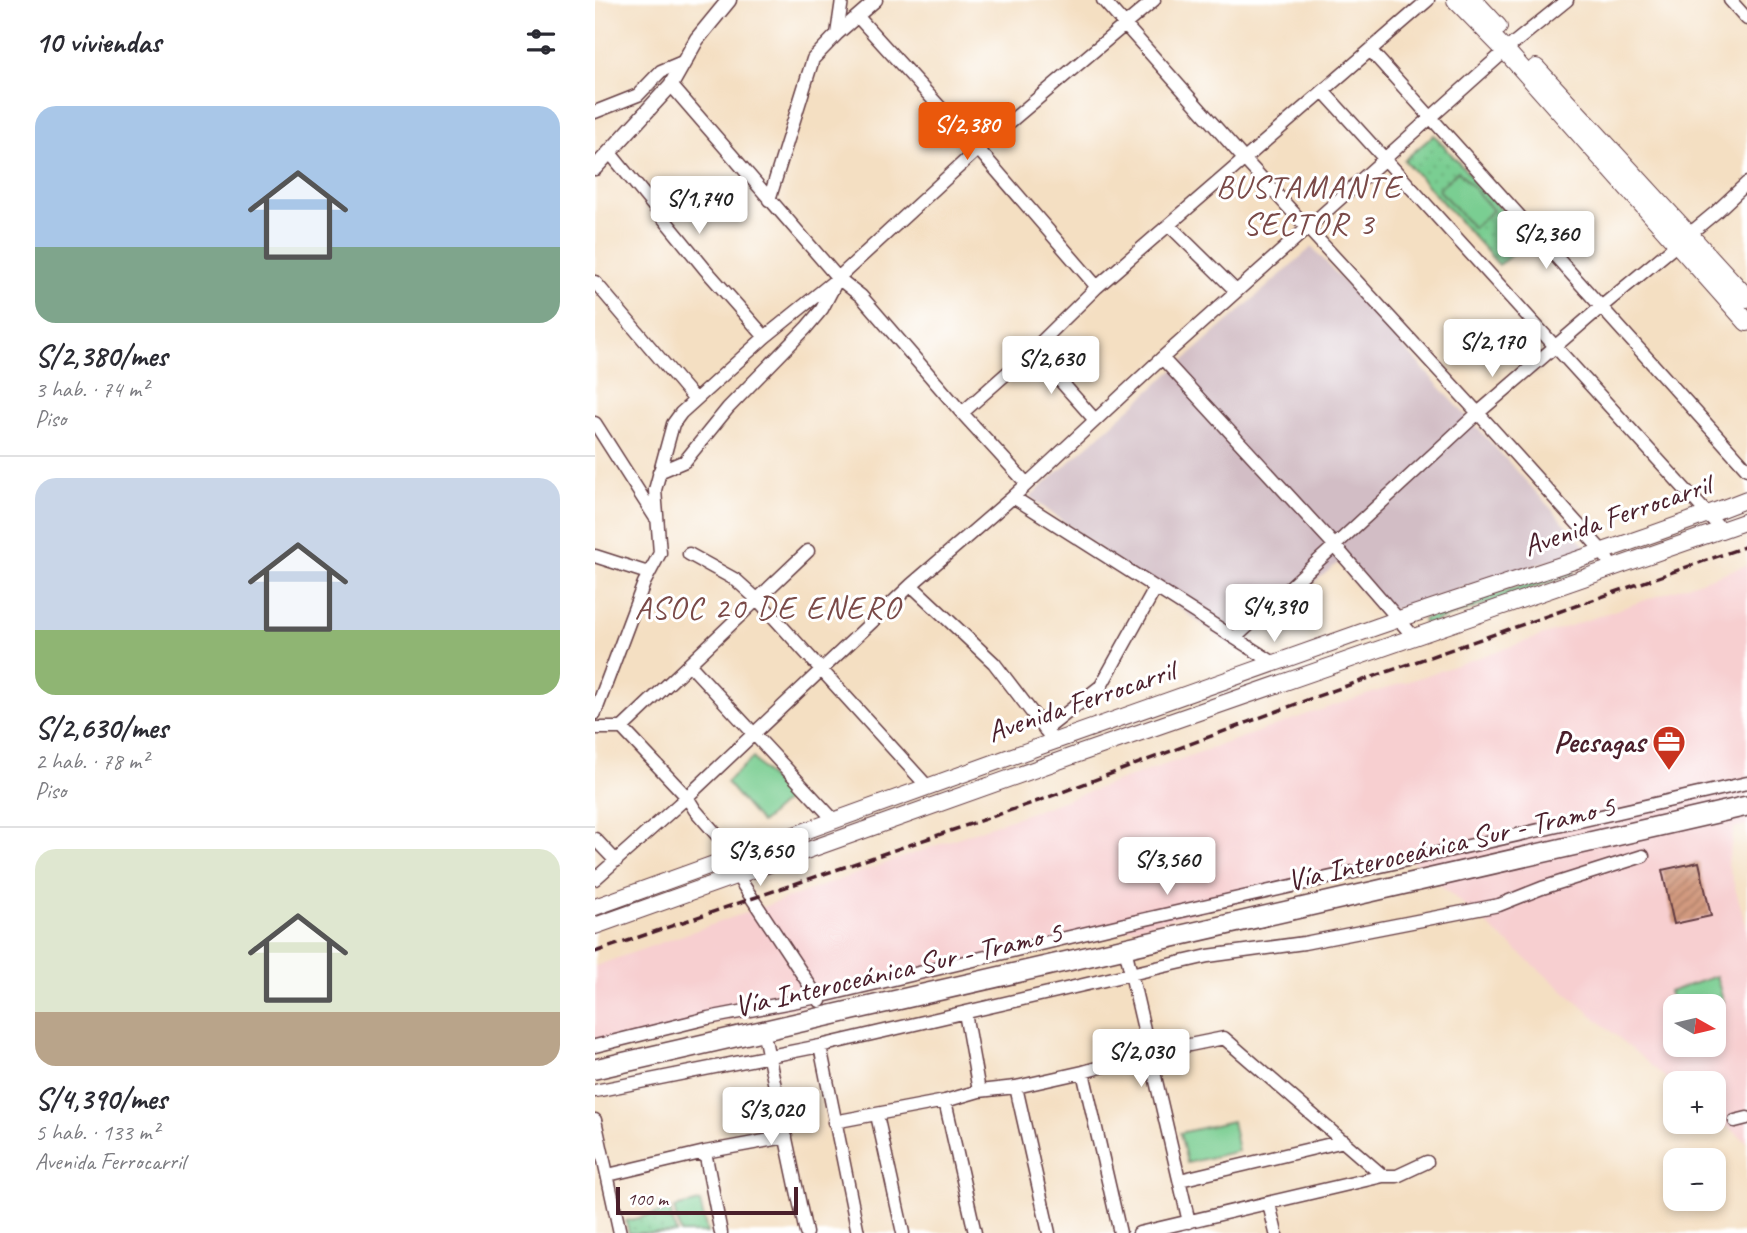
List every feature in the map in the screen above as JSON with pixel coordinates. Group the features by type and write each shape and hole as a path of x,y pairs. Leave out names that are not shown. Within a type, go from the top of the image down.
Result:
{"highway":[{"name":"Vía Interoceánica Sur - Tramo 5","path":"595,1069 1747,806"}],"main road":[{"path":"1455,0 1510,47"},
{"path":"1473,0 1510,47 1682,239 1747,322"},
{"path":"1682,239 1747,298"},
{"name":"Avenida Ferrocarril","path":"595,907 927,786 1049,735 1274,663 1602,552 1747,499"},
{"name":"Avenida Ferrocarril","path":"595,926 1413,636 1747,521"}],"street":[{"path":"595,168 671,85 697,39 729,0"},
{"path":"837,34 842,0"},
{"path":"769,200 813,59 876,0"},
{"path":"1103,0 1306,228 1478,413 1602,552 1613,569"},
{"path":"595,713 648,573 660,552 655,490 673,424 695,400 765,337 838,278 978,149 1154,0"},
{"path":"962,413 1033,350 1097,287 1428,0"},
{"path":"595,879 687,797 911,585 1013,497 1236,291 1510,47 1567,0"},
{"path":"1730,0 1747,19"},
{"path":"857,17 978,149 1097,287"},
{"path":"1371,51 1747,469"},
{"path":"595,112 638,95 661,71 685,61"},
{"path":"671,85 838,278 861,296 1027,484"},
{"path":"1323,91 1722,530"},
{"path":"610,153 765,337"},
{"path":"1236,637 1478,413 1747,183"},
{"path":"1170,226 1236,291"},
{"path":"659,472 685,461 728,408 822,309 838,278"},
{"path":"595,282 695,400"},
{"path":"1033,350 1095,420"},
{"path":"1162,358 1335,546 1413,636"},
{"path":"595,423 657,519"},
{"path":"1013,497 1274,663"},
{"path":"595,729 622,728 808,551"},
{"path":"689,554 736,580 758,600 927,786"},
{"path":"595,556 648,573"},
{"path":"911,585 994,663 1049,735 1101,685 1155,589"},
{"path":"690,665 833,819"},
{"path":"622,728 687,797 722,841 738,877 829,1015"},
{"path":"595,1046 708,1018 818,997 1133,922 1747,783"},
{"path":"595,839 616,862"},
{"path":"595,1091 768,1054 820,1046 1208,956 1304,943 1499,905 1542,888 1643,856"},
{"path":"1125,948 1181,1180 1188,1222"},
{"path":"965,1013 979,1091"},
{"path":"763,1030 806,1233"},
{"path":"834,1122 945,1101 979,1091 1016,1087 1150,1053 1224,1038 1383,1175"},
{"path":"820,1046 859,1233"},
{"path":"1083,1072 1120,1233"},
{"path":"1016,1087 1049,1233"},
{"path":"945,1101 975,1233"},
{"path":"877,1115 903,1233"},
{"path":"595,1120 620,1233"},
{"path":"608,1175 705,1152 786,1137"},
{"path":"1181,1180 1344,1141"},
{"path":"705,1152 721,1233"},
{"path":"1139,1233 1383,1175 1397,1176 1427,1162"},
{"path":"1269,1204 1276,1233"}],"shaded area":[{"path":"1312,247 1588,549 1379,614 1338,563 1234,648 1030,497"},
{"path":"1747,565 1747,825 1734,828 1728,864 1747,928 1747,1142 1726,1126 1726,1071 1663,1071 1663,1076 1411,860 870,993 720,1022 595,1053 595,966 1311,713"}],"green space":[{"path":"1434,135 1529,241 1499,265 1404,160"},
{"path":"1458,171 1493,210 1473,228 1438,189"},
{"path":"1572,568 1574,574 1425,625 1423,619"},
{"path":"753,758 788,799 761,823 726,782"},
{"path":"1716,976 1722,994 1670,994 1669,992"},
{"path":"1232,1121 1238,1151 1187,1163 1180,1133"},
{"path":"700,1202 707,1233 680,1233 674,1208"},
{"path":"670,1210 676,1233 629,1233 626,1221"}],"building":[{"path":"1699,862 1711,916 1674,924 1662,870"}],"railway":[{"path":"595,952 1041,800 1315,697 1747,546"}],"place":[{"name":"Pecsagas","path":"1669,772"}],"district":[{"name":"BUSTAMANTE SECTOR 3","path":"1309,204"},
{"name":"ASOC 20 DE ENERO","path":"768,607"}]}
